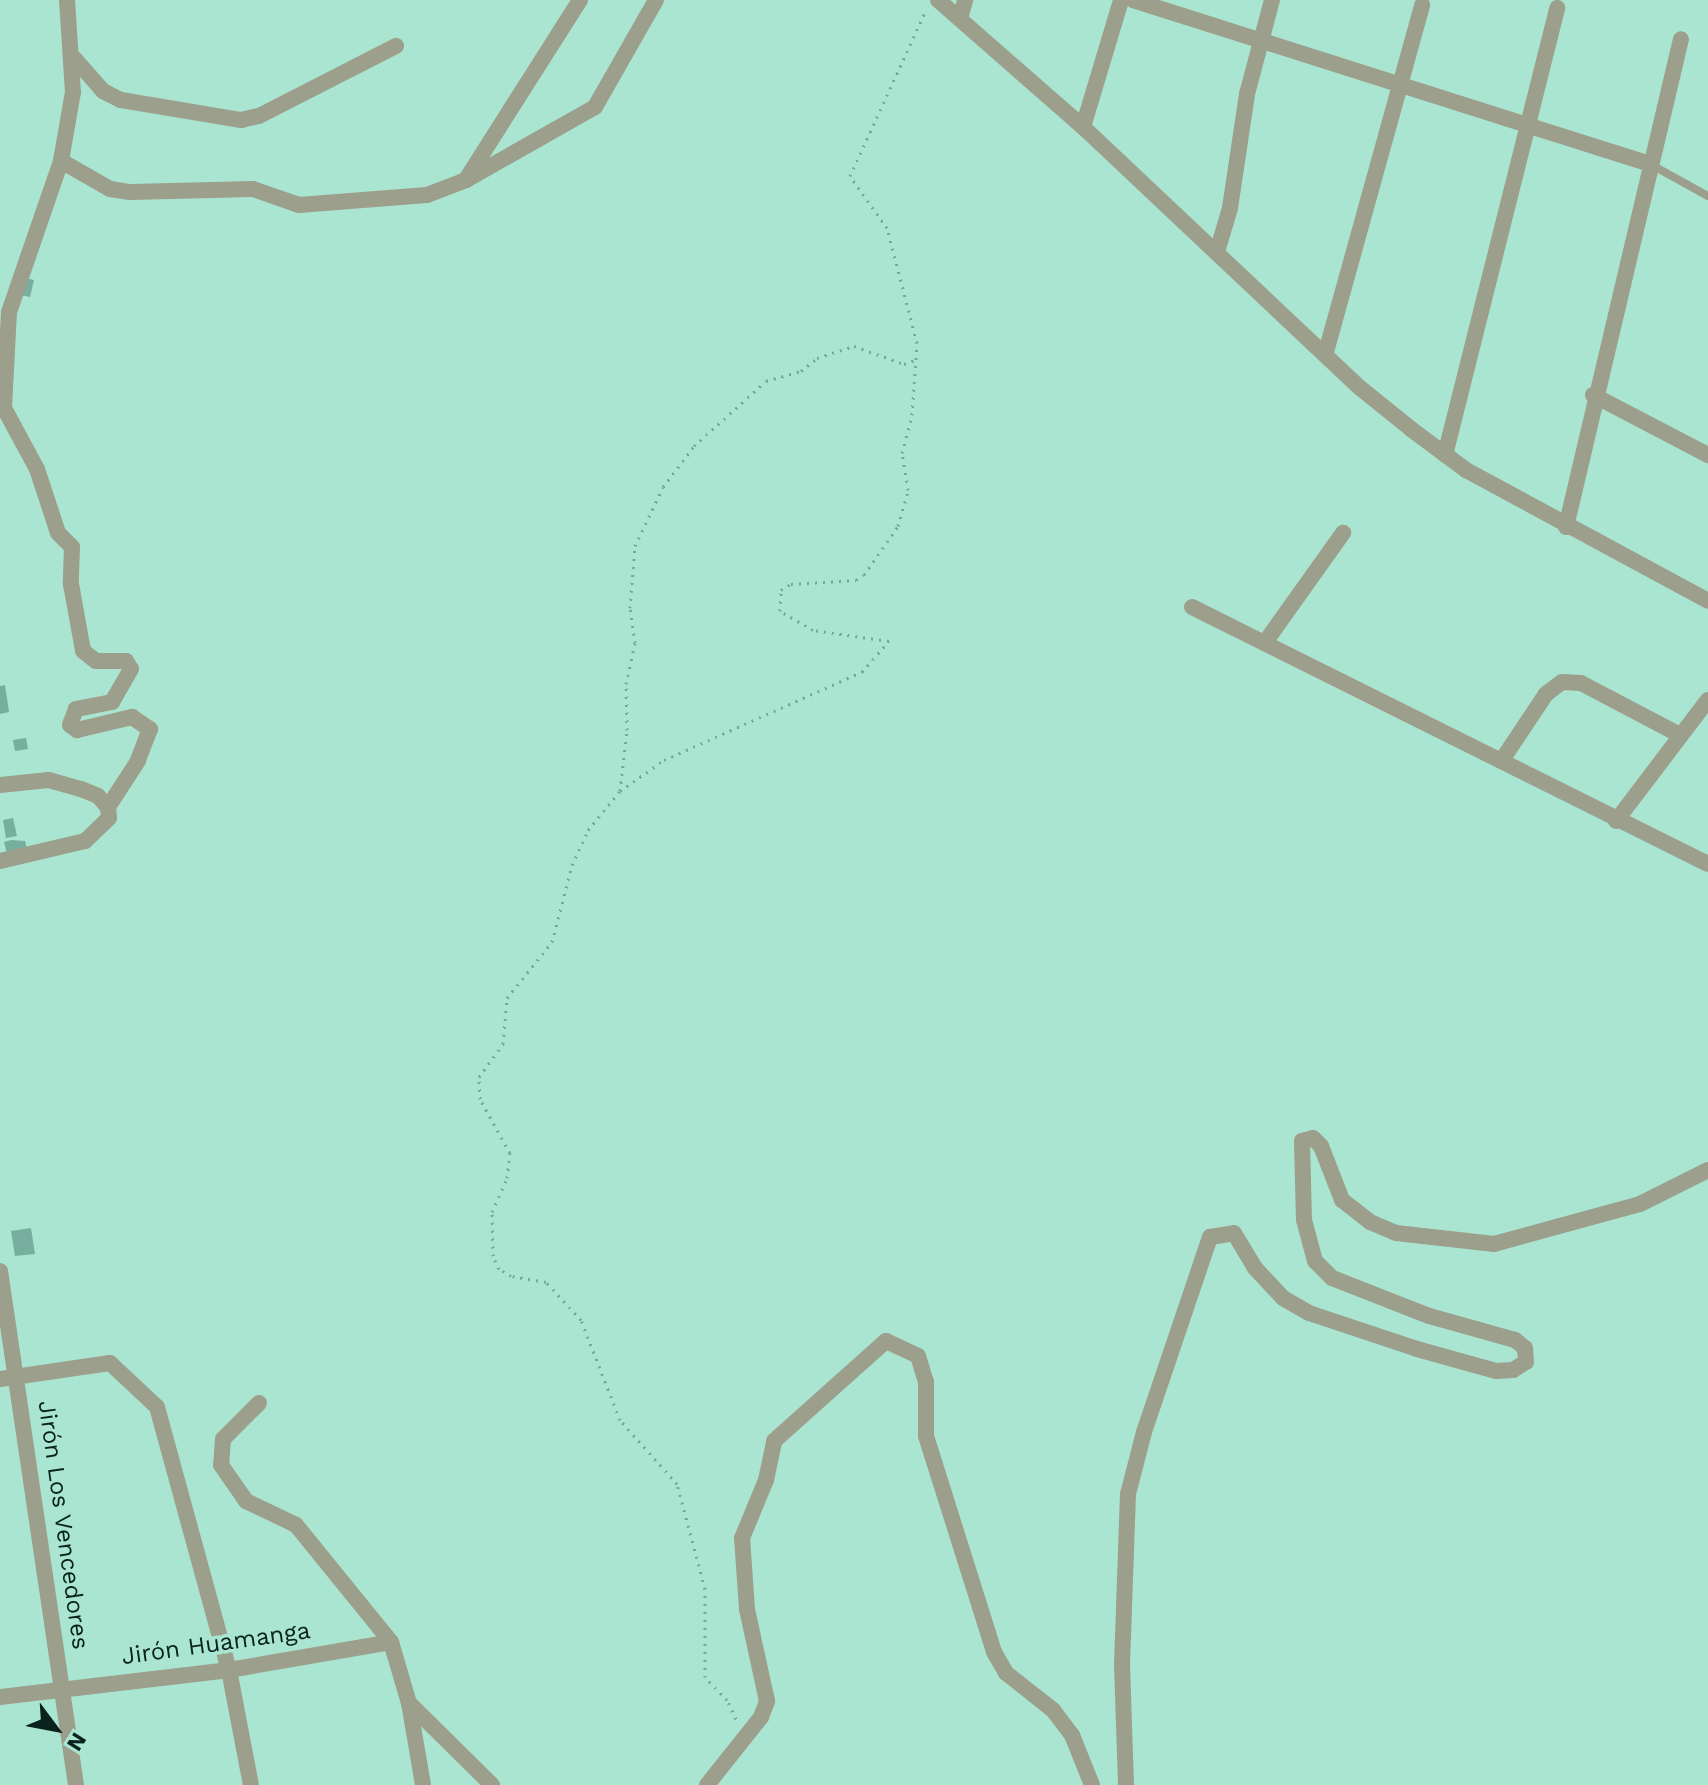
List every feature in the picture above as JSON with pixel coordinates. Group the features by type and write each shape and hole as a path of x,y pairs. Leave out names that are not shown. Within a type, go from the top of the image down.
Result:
{"street":[{"path":"0,861 85,841 101,829 108,807 138,761 150,729 132,717 77,730 70,725 76,709 112,702 131,669 126,661 96,661 83,651 71,584 72,547 58,533 37,469 4,408 9,312 61,161 74,58 67,0"},
{"path":"466,180 580,0"},
{"path":"61,161 110,189 253,189 299,205 427,195 466,180 595,107 656,0"},
{"path":"938,0 1083,127 1326,352 1359,387 1445,455 1566,527 1708,601"},
{"path":"960,18 965,0"},
{"path":"1083,127 1121,0"},
{"path":"1133,0 1259,43 1650,164"},
{"path":"1217,252 1259,43 1272,0"},
{"path":"1326,352 1396,84 1422,5"},
{"path":"1445,455 1557,8"},
{"path":"1566,527 1593,395 1681,39"},
{"path":"74,58 103,91 121,100 241,120 259,116 396,46"},
{"path":"1593,395 1708,455"},
{"path":"1266,641 1343,533"},
{"path":"1192,607 1266,641 1616,821 1708,864"},
{"path":"1502,760 1546,694 1562,682 1581,683 1680,735"},
{"path":"1616,821 1708,700"},
{"path":"0,785 49,780 98,796 108,807"},
{"path":"1126,1785 1122,1665 1128,1494 1144,1432 1210,1237 1234,1233 1255,1268 1283,1298 1309,1313 1496,1371 1513,1370 1526,1362 1525,1348 1515,1340 1429,1316 1332,1278 1315,1261 1304,1220 1302,1141 1313,1138 1321,1146 1342,1200 1370,1222 1396,1233 1479,1243 1494,1244 1640,1204 1708,1170"},
{"name":"Jirón Los Vencedores","path":"0,1271 19,1377 76,1785"},
{"path":"707,1785 739,1746 767,1701 747,1609 742,1538 766,1480 774,1441 783,1427 833,1393 875,1347 894,1341 918,1356 926,1382 926,1436 994,1652 1006,1673 1053,1710 1072,1735 1092,1785"},
{"path":"0,1379 110,1363 157,1407 229,1670 251,1785"},
{"path":"259,1403 223,1439 221,1465 229,1484 246,1501 296,1525 391,1642 409,1703 423,1785"},
{"name":"Jirón Huamanga","path":"0,1697 229,1670 391,1642"},
{"path":"409,1703 492,1785"}],"lane":[{"path":"1650,164 1708,196"}],"path":[{"path":"739,1746 735,1712 705,1677 705,1589 677,1484 620,1420 581,1320 546,1282 511,1276 499,1269 493,1256 492,1212 507,1178 510,1153 480,1099 479,1077 503,1044 507,998 552,942 572,865 588,830 620,791 664,760 823,693 862,672 884,652 889,641 813,630 780,611 781,590 801,580 856,580 898,526 908,490 902,453 918,359 887,228 850,176 931,0"},
{"path":"620,791 627,730 626,684 635,643 630,608 635,546 663,487 694,446 766,381 801,371 817,358 854,346 904,364 918,359"}],"building":[{"path":"25,278 34,280 30,297 21,295"},
{"path":"5,685 9,712 0,714 0,686"},
{"path":"26,738 28,749 15,751 13,740"},
{"path":"13,818 17,836 6,838 3,820"},
{"path":"25,841 28,853 8,858 4,842"},
{"path":"31,1228 35,1254 15,1256 11,1231"}]}
